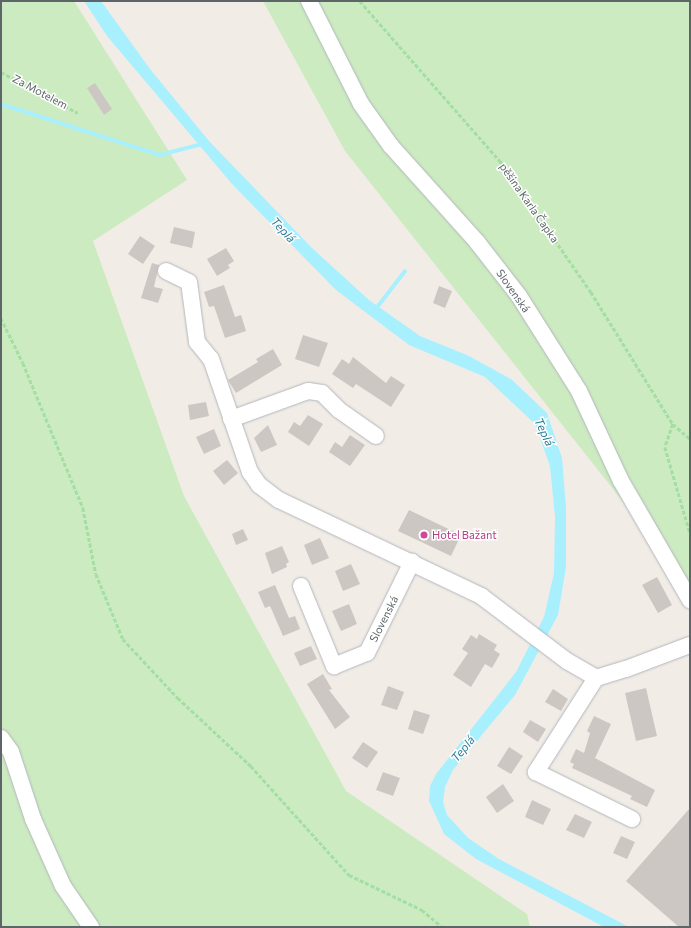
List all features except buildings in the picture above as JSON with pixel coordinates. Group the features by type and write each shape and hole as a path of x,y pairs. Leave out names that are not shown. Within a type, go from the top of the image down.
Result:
{"street":[{"name":"Slovenská","path":"309,1 361,104 391,146 477,242 519,296 579,391 621,481 690,600"},
{"path":"166,271 189,282 196,342 211,359 250,472 259,485 279,500 481,596 525,626 567,661 596,678"},
{"path":"232,419 308,391 322,393 339,410 376,436"},
{"name":"Slovenská","path":"301,586 334,666 367,653 412,562"},
{"path":"632,819 536,772 596,678 626,669 690,645"},
{"path":"1,738 12,752 33,819 63,886 91,927"}],"path":[{"name":"pěšina Karla Čapka","path":"360,1 500,161 590,292 674,424 690,439"},
{"name":"Za Motelem","path":"1,72 78,113"},
{"path":"1,318 23,362 83,508 96,574 123,639 178,698 251,766 349,875 422,910 442,927"},
{"path":"674,424 666,447 690,533"}],"green space":[{"path":"1,1 74,1 187,180 93,241 184,496 346,791 527,914 530,927 1,927"},
{"path":"263,1 690,1 690,586 345,151"}],"water":[{"name":"Teplá","path":"84,1 101,1 150,69 209,141 312,248 369,300 420,336 469,356 511,379 547,413 562,458 566,507 566,567 558,615 515,695 453,770 445,787 443,802 447,815 468,838 499,859 629,927 604,927 476,859 444,834 429,801 430,786 436,774 516,672 544,617 554,573 555,517 550,466 535,424 485,377 409,345 336,290 232,184 107,36"}],"waterway":[{"path":"1,104 160,155 202,144"},
{"path":"375,310 405,271"}],"place":[{"name":"Hotel Bažant","path":"424,535"}]}
